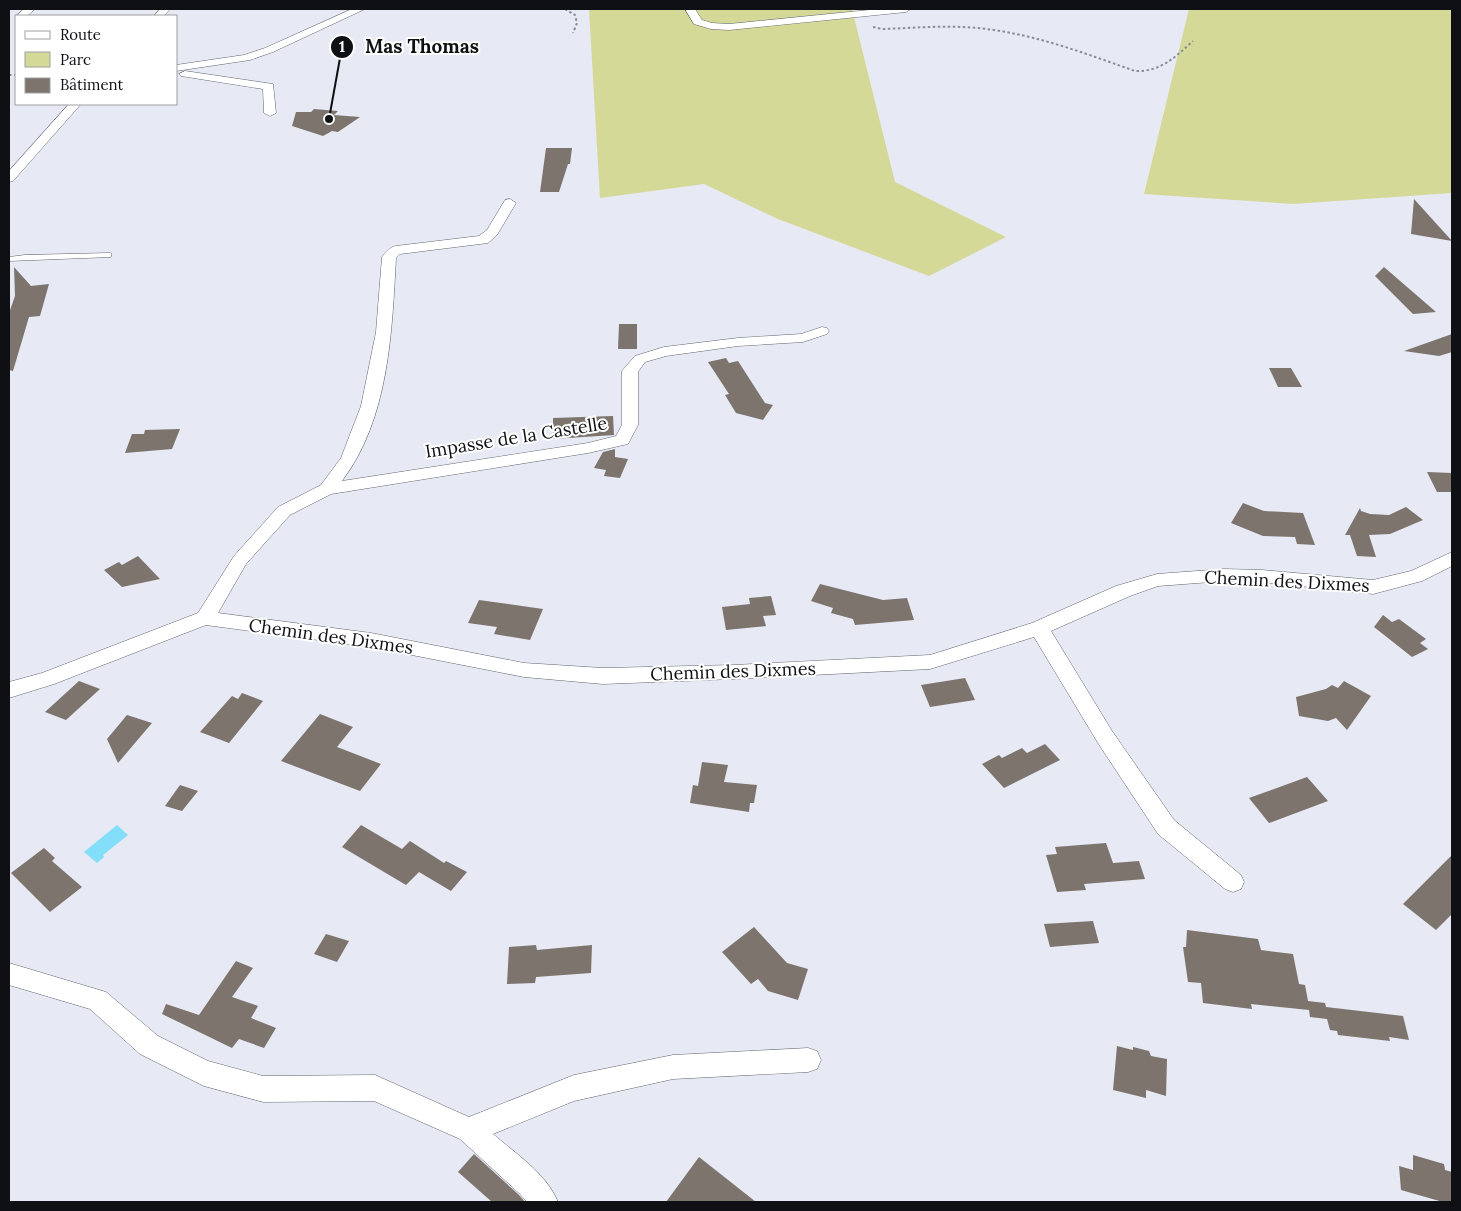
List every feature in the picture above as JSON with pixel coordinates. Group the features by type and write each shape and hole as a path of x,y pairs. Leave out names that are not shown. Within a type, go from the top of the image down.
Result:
{"street":[{"path":"178,68 246,58 269,50 360,9"},
{"path":"690,9 698,22 711,26 729,27 906,9"},
{"path":"178,72 269,86 270,113"},
{"path":"9,178 73,105"},
{"path":"327,489 351,456 381,362 386,318 389,256 396,250 483,240 492,232 510,203"},
{"name":"Impasse de la Castelle","path":"205,618 240,560 284,511 327,489 588,448 622,440 630,425 630,370 640,359 664,352 697,347 803,338 822,331"},
{"name":"Chemin des Dixmes","path":"9,690 47,679 205,618 371,640 524,670 603,676 734,672 930,662 1039,628 1123,591 1157,580 1234,575 1372,587 1416,576 1452,558"},
{"path":"1039,628 1105,737 1166,827 1232,882"},
{"path":"9,974 97,1000 149,1045 204,1073 263,1088 375,1088 469,1130 530,1184 544,1202"},
{"path":"469,1130 574,1088 673,1067 808,1060"}],"lane":[{"path":"9,259 108,255"}],"path":[{"path":"565,9 575,15 577,24 573,33"},
{"path":"857,14 876,28 882,29 978,28 1033,38 1135,71 1149,73 1159,69 1193,41"}],"green space":[{"path":"589,9 852,9 895,182 1006,237 929,276 778,219 704,184 600,198"},
{"path":"1189,9 1452,9 1452,193 1293,204 1144,194"}],"water":[{"path":"117,825 128,835 103,855 104,857 97,863 84,852"}],"building":[{"path":"314,109 338,111 334,115 360,117 338,132 332,131 323,136 292,126 296,112 311,112"},
{"path":"546,148 572,148 570,164 568,164 559,192 540,192"},
{"path":"1414,199 1452,241 1411,234"},
{"path":"14,267 31,286 49,284 40,316 29,317 13,371 9,370 9,313 15,296"},
{"path":"1384,267 1436,312 1413,314 1375,276"},
{"path":"619,324 637,324 637,349 618,349"},
{"path":"1452,334 1452,352 1439,356 1404,351"},
{"path":"726,358 729,363 738,361 765,403 773,405 763,420 736,413 725,395 729,394 708,362"},
{"path":"1269,368 1291,368 1302,387 1278,387"},
{"path":"613,416 614,435 553,439 553,418"},
{"path":"180,429 172,449 125,453 132,434 144,434 145,430"},
{"path":"615,449 615,457 628,459 620,478 604,476 606,470 594,468 603,452"},
{"path":"1427,472 1452,473 1452,492 1437,492"},
{"path":"1243,503 1264,511 1303,513 1315,545 1297,544 1295,537 1263,536 1231,523"},
{"path":"1406,507 1423,520 1390,534 1369,535 1376,557 1357,556 1350,535 1345,535 1360,508 1361,511 1370,514 1389,515"},
{"path":"138,556 160,579 122,587 104,570 119,562 122,565"},
{"path":"820,584 883,600 907,598 914,620 855,625 853,619 831,613 833,608 811,601"},
{"path":"771,596 776,615 763,616 766,626 726,630 722,607 750,604 749,598"},
{"path":"479,600 543,609 530,640 494,634 497,627 468,623"},
{"path":"1383,615 1392,622 1399,619 1426,639 1420,643 1428,649 1412,657 1374,627"},
{"path":"965,678 975,700 930,707 921,685"},
{"path":"79,681 100,689 66,720 45,712"},
{"path":"1344,681 1371,696 1347,730 1336,718 1328,721 1299,716 1296,697 1326,689 1332,685 1338,688"},
{"path":"242,693 263,701 229,743 200,732 232,696 238,699"},
{"path":"320,714 353,727 337,747 381,764 360,791 281,761"},
{"path":"127,715 152,723 118,763 107,739"},
{"path":"1045,744 1060,760 1004,788 982,764 999,755 1002,758 1022,748 1027,753"},
{"path":"702,762 728,765 724,782 757,785 754,803 750,803 749,812 690,803 693,785 698,786"},
{"path":"1307,777 1328,801 1269,823 1249,798"},
{"path":"180,785 198,791 182,811 165,806"},
{"path":"361,825 402,849 410,841 444,863 446,861 467,872 451,891 419,872 406,885 342,847"},
{"path":"1106,843 1113,863 1139,861 1145,879 1084,884 1086,890 1057,892 1046,855 1057,854 1055,847"},
{"path":"44,848 55,858 52,861 82,887 50,912 11,873"},
{"path":"1452,855 1452,914 1436,930 1403,904"},
{"path":"1093,921 1099,943 1050,947 1044,924"},
{"path":"754,927 787,963 808,969 798,1000 768,991 758,979 751,984 722,952"},
{"path":"1187,930 1258,939 1261,950 1293,954 1299,984 1305,985 1308,1001 1325,1003 1326,1007 1403,1016 1409,1040 1389,1037 1390,1041 1338,1035 1337,1031 1330,1030 1327,1019 1310,1017 1309,1010 1251,1004 1252,1009 1203,1003 1201,983 1188,982 1183,947 1186,947"},
{"path":"326,934 349,941 337,962 314,954"},
{"path":"536,945 537,950 592,945 591,973 536,977 535,983 507,984 509,947"},
{"path":"236,961 253,968 232,997 258,1006 251,1018 276,1028 264,1048 239,1039 232,1048 162,1014 166,1004 199,1015"},
{"path":"1117,1046 1149,1051 1151,1056 1167,1059 1166,1096 1146,1090 1146,1098 1113,1090"},
{"path":"474,1154 525,1202 492,1202 458,1172"},
{"path":"1413,1155 1444,1164 1445,1170 1452,1172 1452,1202 1443,1202 1401,1190 1399,1166 1413,1170"},
{"path":"699,1157 756,1202 666,1202"}],"place":[{"name":"Mas Thomas","path":"329,119"}]}
